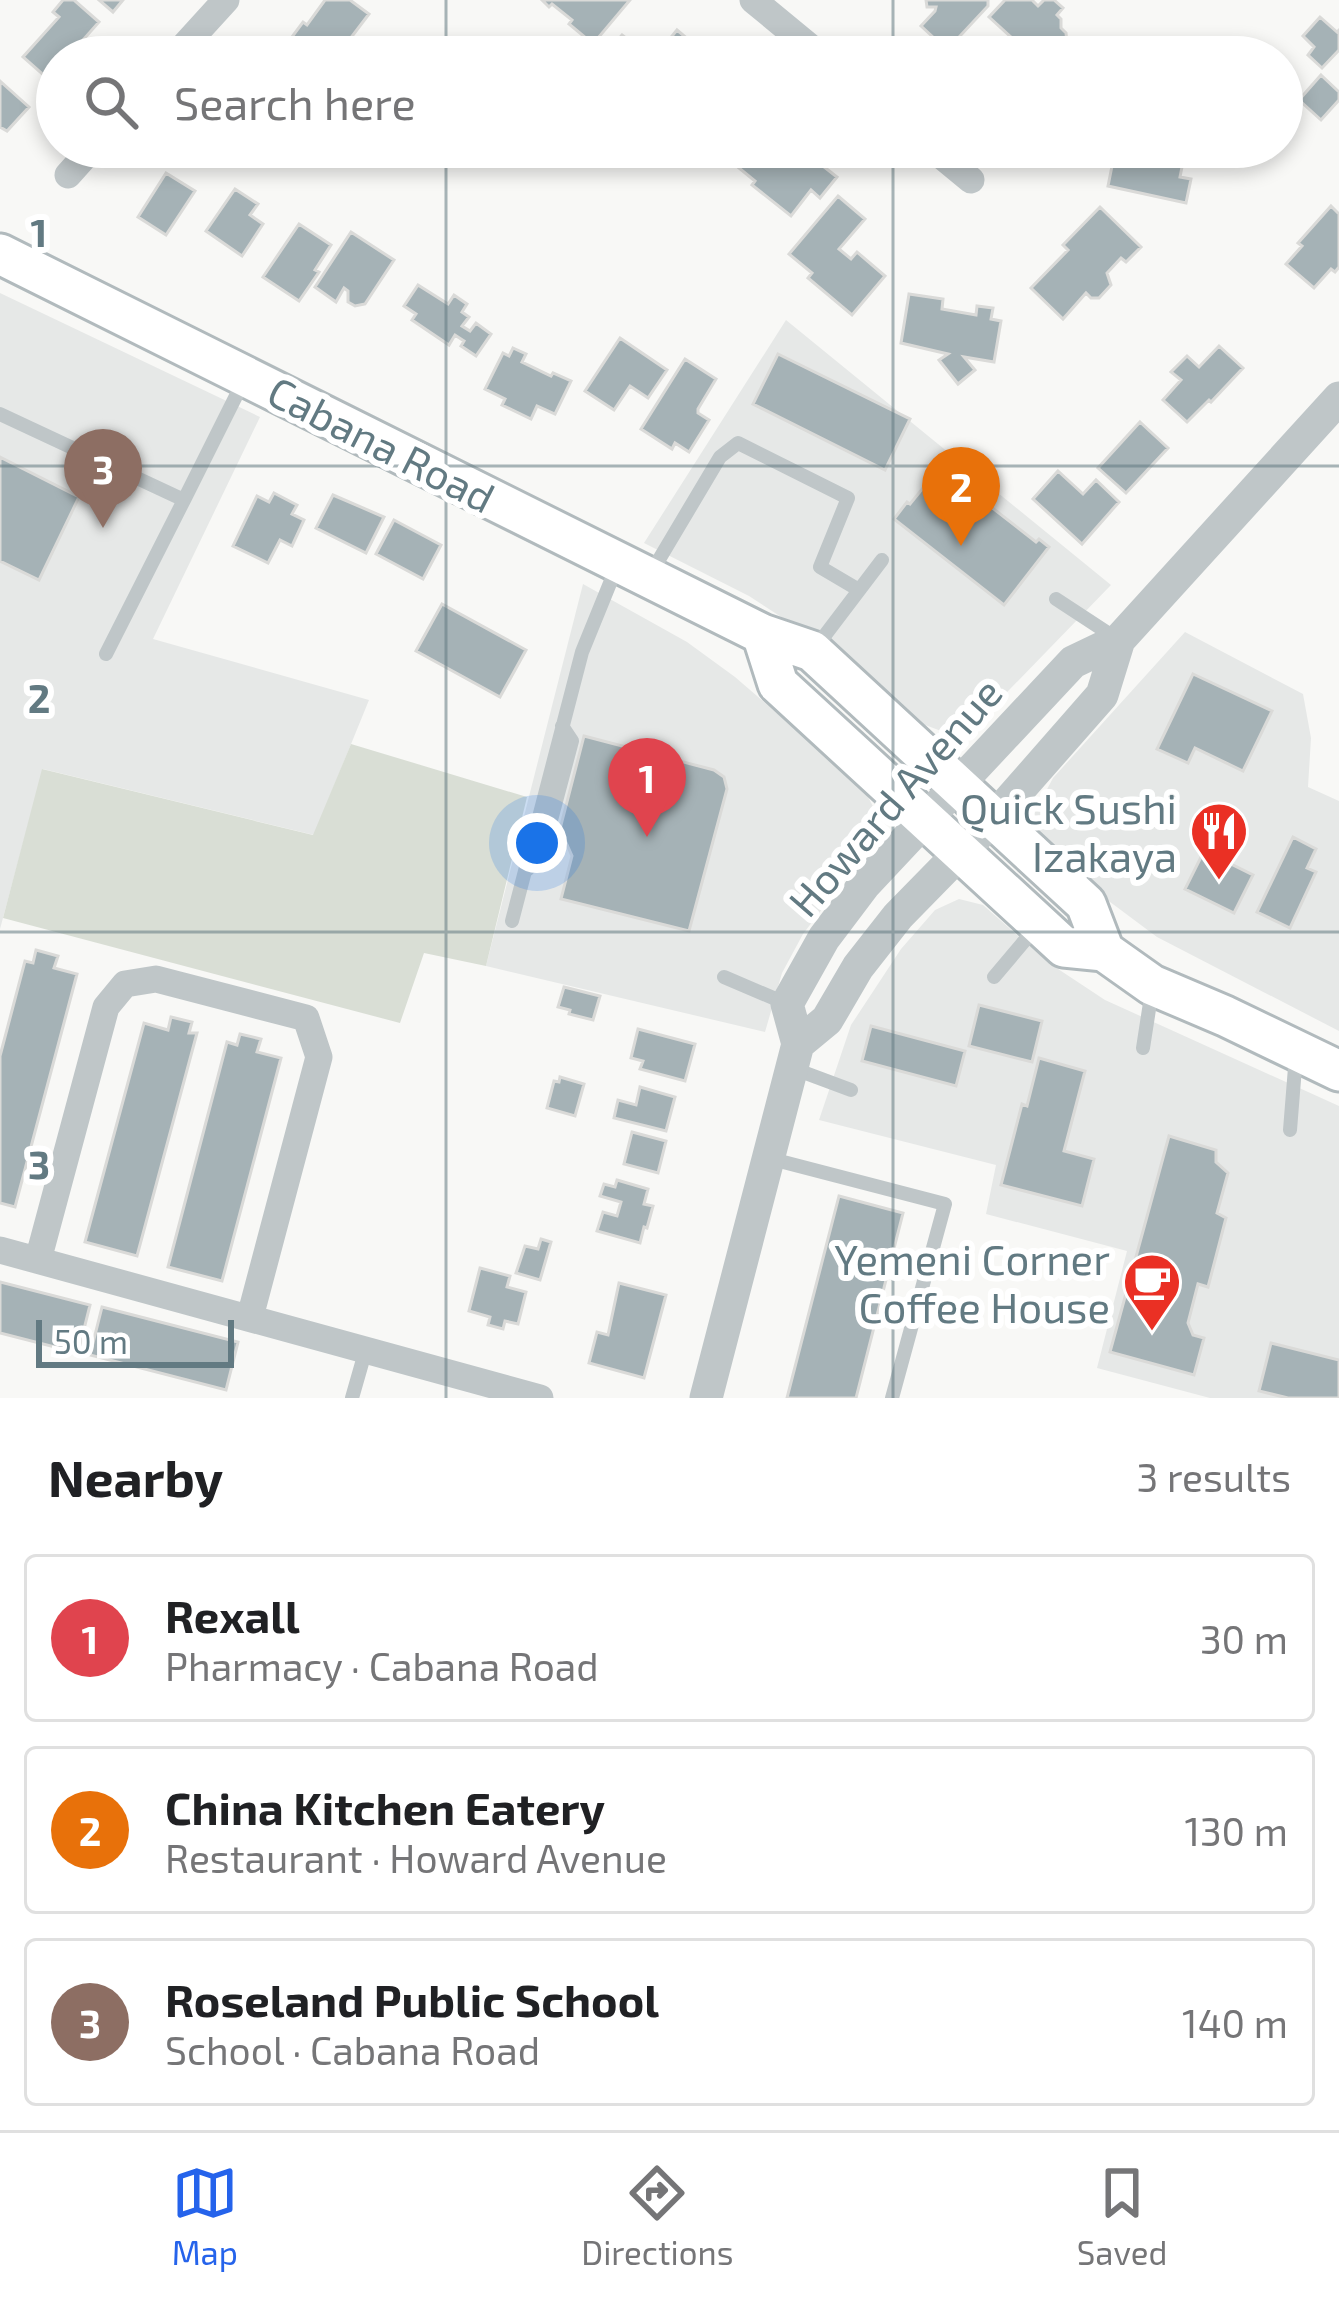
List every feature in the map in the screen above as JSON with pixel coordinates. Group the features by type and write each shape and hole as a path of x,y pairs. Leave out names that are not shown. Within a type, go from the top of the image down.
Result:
{"main road":[{"name":"Cabana Road","path":"0,254 762,634 812,651 1087,904 1104,951"},
{"path":"762,634 778,684 1064,947 1104,951 1152,985 1339,1071"}],"street":[{"path":"193,36 226,0"},
{"path":"753,0 797,36"},
{"path":"68,175 74,168"},
{"path":"956,168 971,180"},
{"name":"Howard Avenue","path":"787,1004 824,938 864,885 1072,662 1119,640 1339,398"},
{"name":"Howard Avenue","path":"706,1398 795,1056 827,1020 858,967 885,933 1102,695 1119,640"},
{"path":"38,1260 106,1007 125,984 156,979 306,1018 319,1058 250,1317"},
{"path":"787,1004 795,1056"},
{"path":"0,1250 540,1398"}],"lane":[{"path":"106,654 247,375"},
{"path":"0,414 184,500"},
{"path":"512,921 524,873 542,854 572,741 562,726 582,652 633,569 719,457 738,443 848,498 820,567 859,590"},
{"path":"812,651 882,560"},
{"path":"1055,599 1119,640"},
{"path":"994,977 1039,924"},
{"path":"724,977 787,1004"},
{"path":"1143,1048 1152,985"},
{"path":"1290,1130 1296,1050"},
{"path":"795,1056 851,1090"},
{"path":"768,1158 945,1204 892,1398"},
{"path":"352,1398 366,1349"}],"shaded area":[{"path":"0,293 260,417 153,639 369,700 314,835 43,769 0,929"},
{"path":"786,320 1111,585 981,719 949,734 920,723 838,654 749,596 644,543"},
{"path":"583,584 687,642 735,677 846,773 877,814 871,845 803,934 782,973 765,1032 486,966"},
{"path":"1185,632 1303,694 1311,738 1308,787 1339,801 1339,1031 1157,937 1094,890 1043,840 1034,814 1053,778"},
{"path":"351,744 527,797 486,966 424,953 400,1023 3,918 42,769 313,835"},
{"path":"959,899 983,905 1049,963 1105,1000 1339,1106 1339,1398 1210,1398 1097,1368 1127,1251 986,1214 996,1165 819,1120 851,1025 901,949 935,910"}],"building":[{"path":"63,0 74,0 99,22 87,36 42,36 59,17 53,12"},
{"path":"99,0 123,0 113,12"},
{"path":"325,0 350,0 369,14 352,36 293,36 303,22 307,25"},
{"path":"542,0 630,0 600,36 583,36 569,24 572,20 552,4 549,7"},
{"path":"926,0 988,0 988,6 960,36 932,36 921,26 936,7 927,7"},
{"path":"1005,0 1032,0 1038,6 1054,0 1063,8 1057,15 1066,36 1010,36 989,17"},
{"path":"1320,17 1339,30 1339,50 1322,68 1308,55 1314,47 1303,36"},
{"path":"36,43 36,68 23,57"},
{"path":"1321,75 1339,92 1339,100 1321,120 1303,104 1303,95"},
{"path":"0,81 29,107 7,131 0,127"},
{"path":"739,168 826,168 837,177 820,198 811,190 791,216 752,185 755,181"},
{"path":"1112,168 1182,168 1180,177 1191,179 1186,203 1108,186"},
{"path":"166,173 195,191 166,235 138,217"},
{"path":"235,189 258,204 250,215 263,224 242,256 206,231"},
{"path":"838,196 865,219 839,249 851,259 857,252 885,276 852,315 808,278 812,273 789,254"},
{"path":"1331,206 1339,214 1339,267 1335,272 1331,269 1314,288 1286,264"},
{"path":"1100,207 1141,247 1107,273 1111,285 1099,298 1086,293 1063,319 1031,288"},
{"path":"299,224 331,245 299,301 263,277"},
{"path":"351,232 394,260 365,304 355,306 348,302 344,288 336,302 315,287"},
{"path":"418,285 448,304 454,295 467,304 462,312 469,317 462,326 470,331 476,323 491,334 476,356 455,335 449,345 412,320 416,314 404,306"},
{"path":"909,294 943,299 942,309 976,315 977,306 993,308 991,319 1001,321 994,362 964,357 975,370 958,384 939,360 948,354 901,343"},
{"path":"620,338 667,370 648,398 630,386 614,410 585,391"},
{"path":"1219,346 1243,368 1187,422 1163,400 1181,380 1171,372 1187,356 1199,367"},
{"path":"513,348 526,354 522,362 571,381 555,414 537,406 531,419 502,405 505,399 485,389 503,353 509,356"},
{"path":"778,354 910,419 885,470 753,404"},
{"path":"685,359 716,379 698,409 709,420 689,452 675,443 672,449 641,429"},
{"path":"1140,422 1168,448 1126,493 1098,468"},
{"path":"0,457 79,497 39,580 0,561"},
{"path":"940,467 1036,542 1039,539 1049,547 1004,605 894,519"},
{"path":"1058,471 1083,494 1096,480 1119,502 1082,544 1033,499"},
{"path":"274,493 297,505 292,514 304,520 292,546 280,540 268,563 233,546 257,496 269,502"},
{"path":"333,495 384,517 366,553 316,528"},
{"path":"394,520 441,545 423,579 376,554"},
{"path":"442,604 526,650 500,697 416,651"},
{"path":"1193,674 1272,711 1243,771 1195,748 1188,763 1157,749"},
{"path":"584,736 714,770 724,777 727,789 689,931 561,899 572,856 560,829"},
{"path":"1293,837 1316,849 1307,868 1316,872 1290,928 1257,912"},
{"name":"Quick Sushi Izakaya","path":"1210,839 1222,846 1217,857 1253,875 1234,913 1185,889"},
{"path":"36,950 58,956 54,968 77,974 15,1207 0,1203 0,1056 25,961 33,963"},
{"path":"564,987 600,996 593,1020 558,1007"},
{"path":"979,1005 1042,1021 1032,1062 969,1046"},
{"path":"171,1017 192,1022 189,1033 197,1033 137,1256 85,1242 144,1023 168,1030"},
{"path":"871,1026 965,1051 956,1086 862,1061"},
{"path":"638,1029 695,1044 685,1081 640,1069 643,1061 631,1058"},
{"path":"240,1034 261,1039 257,1052 281,1058 222,1281 168,1267 227,1042 237,1045"},
{"path":"1039,1058 1085,1071 1064,1151 1094,1159 1082,1206 1001,1185"},
{"path":"560,1077 584,1084 575,1116 547,1108 554,1081 559,1082"},
{"path":"640,1087 675,1097 666,1131 614,1118 618,1100 636,1105"},
{"path":"632,1132 666,1141 658,1173 624,1164"},
{"path":"1169,1136 1216,1150 1216,1162 1228,1173 1217,1213 1226,1218 1208,1287 1198,1284 1188,1323 1193,1335 1204,1338 1194,1375 1110,1352"},
{"path":"617,1180 648,1189 644,1204 653,1206 640,1243 597,1231 603,1212 617,1216 621,1202 600,1196 604,1184 615,1187"},
{"path":"839,1196 903,1213 856,1398 787,1398"},
{"path":"541,1239 551,1242 540,1280 516,1273 525,1246 538,1249"},
{"path":"480,1268 510,1276 507,1287 526,1292 518,1324 505,1321 503,1329 488,1325 490,1317 469,1311"},
{"path":"0,1282 90,1305 78,1353 0,1333"},
{"path":"619,1283 666,1295 644,1378 589,1363 597,1332 608,1335"},
{"path":"102,1307 238,1342 226,1390 90,1355"},
{"path":"1271,1343 1339,1360 1339,1398 1288,1398 1259,1391"}],"place":[{"name":"Roseland Public School","path":"103,528"},
{"name":"China Kitchen Eatery","path":"961,546"},
{"name":"Rexall","path":"647,837"},
{"name":"Quick Sushi Izakaya","path":"1219,882"},
{"name":"Yemeni Corner Coffee House","path":"1152,1333"}]}
